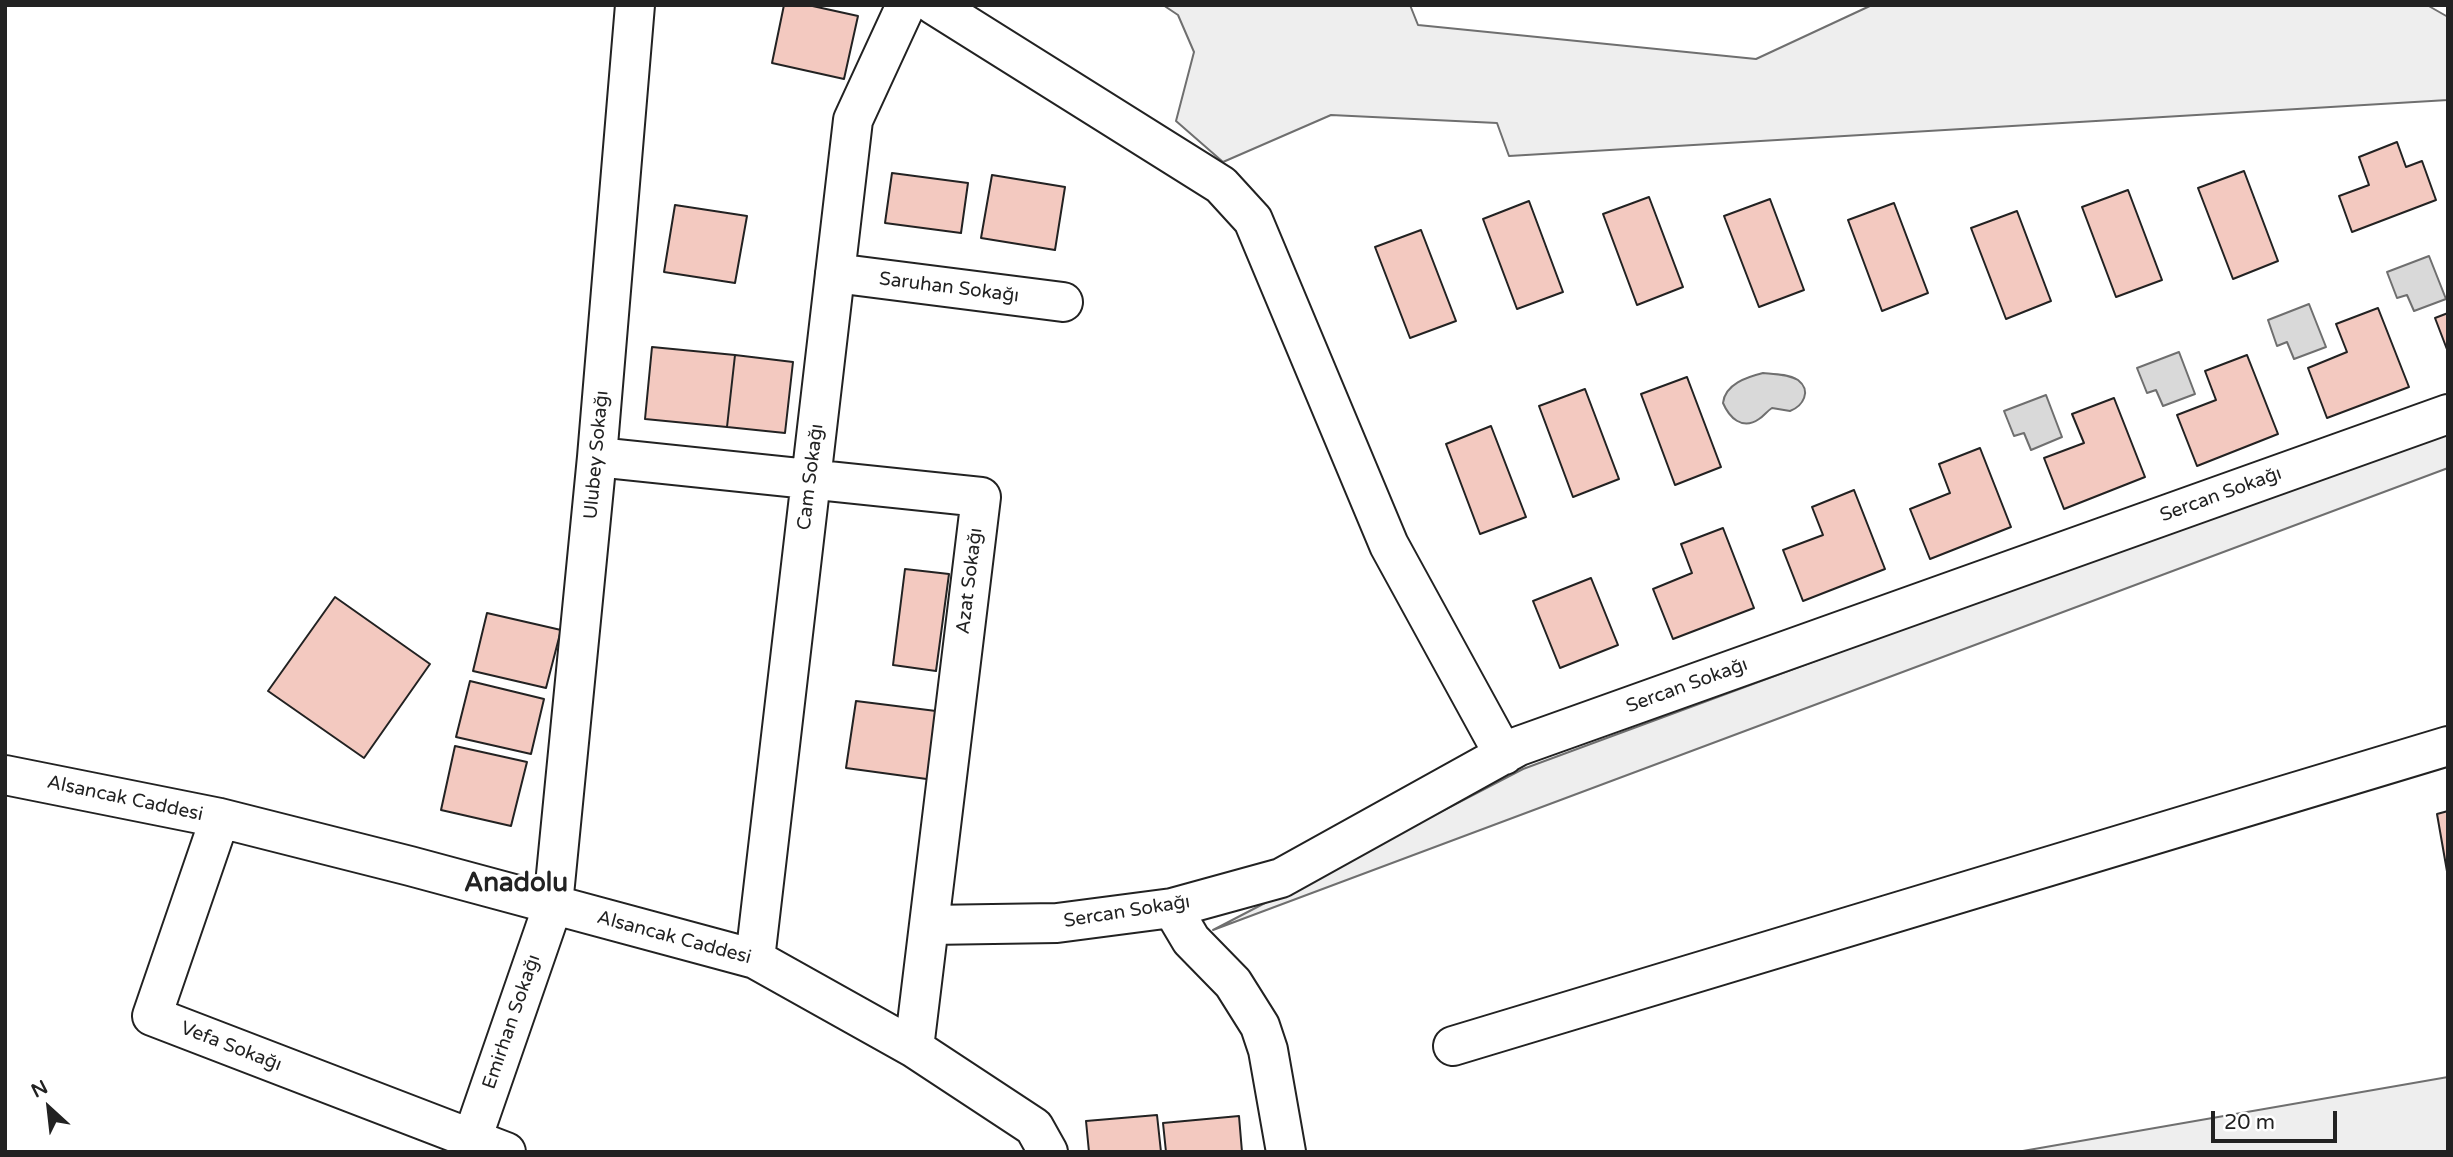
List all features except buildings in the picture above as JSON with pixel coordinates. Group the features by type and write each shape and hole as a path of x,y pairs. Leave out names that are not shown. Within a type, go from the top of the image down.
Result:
{"street":[{"name":"Ulubey Sokağı","path":"553,905 597,457 635,5"},
{"name":"Cam Sokağı","path":"755,959 853,120 906,5"},
{"path":"934,5 1222,185 1253,220 1389,545 1504,755"},
{"name":"Saruhan Sokağı","path":"835,273 1063,302"},
{"name":"Sercan Sokağı","path":"929,925 1057,923 1172,908 1281,878 1532,741 2448,414"},
{"name":"Azat Sokağı","path":"597,457 981,497 914,1048"},
{"path":"1453,1046 2448,746"},
{"name":"Alsancak Caddesi","path":"5,775 220,818 755,959 914,1048 1034,1127 1048,1152"},
{"name":"Vefa Sokağı","path":"220,818 152,1017 489,1145"},
{"name":"Emirhan Sokağı","path":"489,1145 553,905"},
{"path":"1172,908 1191,940 1233,983 1259,1026 1268,1050 1286,1152"}],"shaded area":[{"path":"1163,5 1410,5 1418,25 1756,59 1872,5 2427,5 2448,17 2448,100 1509,156 1497,123 1331,115 1223,162 1176,121 1194,52 1178,15"},
{"path":"2429,256 2446,299 2414,311 2407,295 2397,298 2387,272"},
{"path":"2309,304 2326,347 2294,359 2287,342 2277,346 2268,320"},
{"path":"2179,352 2195,394 2163,406 2156,390 2147,393 2137,368"},
{"path":"1763,373 1785,375 1798,380 1805,393 1802,402 1790,411 1772,408 1761,418 1747,424 1737,421 1723,403 1725,396 1738,382"},
{"path":"2046,395 2062,437 2031,450 2024,433 2014,436 2004,411"},
{"path":"2448,427 2448,468 1213,930 1523,769"},
{"path":"2448,1077 2448,1152 2017,1152"}],"district":[{"name":"Anadolu","path":"516,884"}]}
